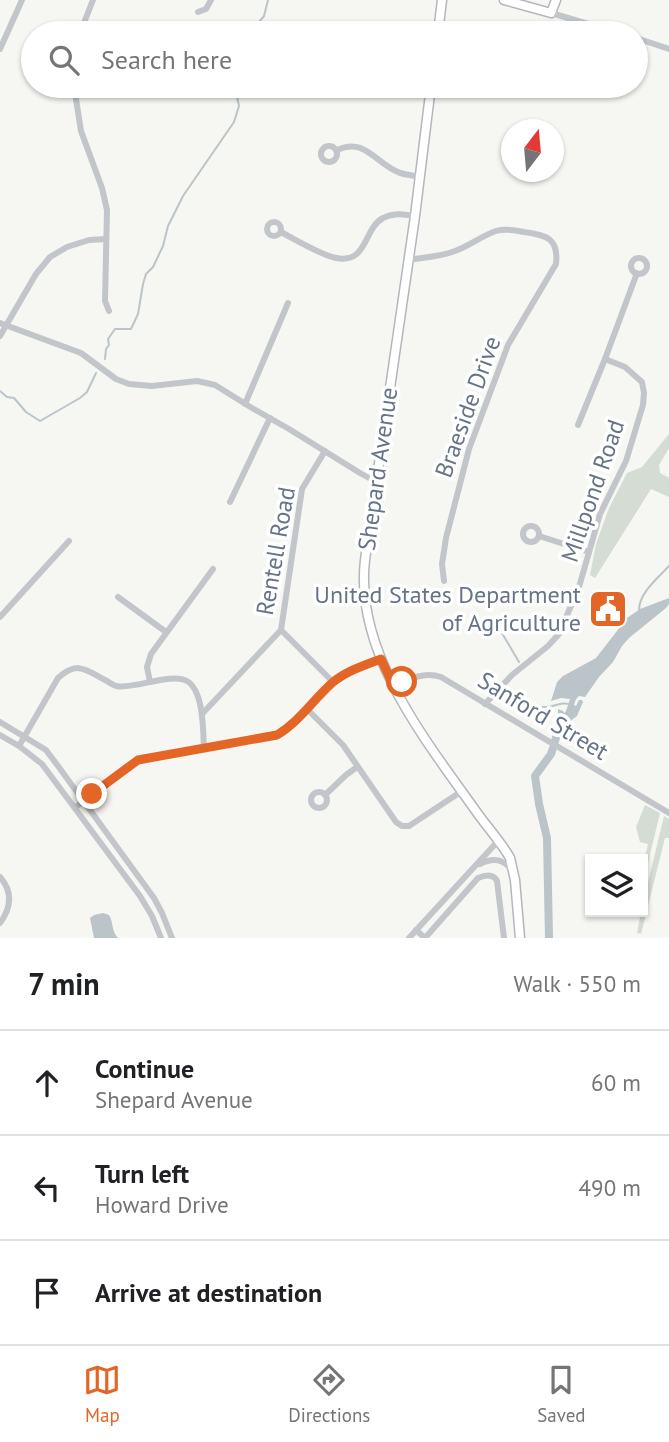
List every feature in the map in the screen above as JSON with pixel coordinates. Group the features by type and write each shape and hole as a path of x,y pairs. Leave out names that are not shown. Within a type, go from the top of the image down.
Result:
{"main road":[{"path":"439,21 442,0"},
{"path":"505,0 551,13 556,0"},
{"name":"Shepard Avenue","path":"430,98 363,586 366,608 381,659 405,709 510,858 514,871 520,938"}],"street":[{"path":"0,49 22,0"},
{"path":"86,21 93,0"},
{"path":"198,12 206,9 211,0"},
{"path":"551,13 578,21"},
{"path":"648,42 669,48"},
{"path":"76,98 81,131 102,188 107,210 104,301 109,311"},
{"path":"337,150 342,147 365,149 399,173 420,177"},
{"path":"281,232 330,256 344,259 364,247 371,230 383,218 401,214 415,216"},
{"name":"Braeside Drive","path":"409,260 450,253 497,231 509,229 540,234 552,240 558,251 556,264 508,345 469,449 446,538 442,564 444,581"},
{"path":"0,336 3,324 50,257 67,247 89,240 106,239"},
{"path":"579,425 637,273"},
{"path":"245,404 288,303"},
{"path":"3,324 81,353 116,379 129,384 152,386 188,381 215,385 360,473 377,480"},
{"name":"Millpond Road","path":"485,704 512,675 559,634 579,587 600,514 626,461 643,405 642,382 625,368 605,359"},
{"path":"230,502 270,418"},
{"name":"Rentell Road","path":"326,451 302,489 281,630 333,682"},
{"path":"539,536 589,552"},
{"path":"0,617 69,541"},
{"path":"150,682 147,667 151,654 213,569"},
{"path":"118,597 166,632"},
{"path":"202,714 281,630"},
{"path":"76,807 138,760 277,735 290,726 333,682 350,671 381,659"},
{"path":"19,746 58,678 77,667 117,687 177,678 188,681 202,714 204,748"},
{"name":"Sanford Street","path":"394,687 418,676 431,674 441,677 669,813"},
{"path":"307,709 343,745 396,822 402,826 410,826 462,791"},
{"path":"0,722 46,751 85,800 154,898 172,938"},
{"path":"0,734 42,764 76,807 140,896 161,938"},
{"path":"324,794 357,767"},
{"path":"409,938 498,841"},
{"path":"472,868 493,859 501,860 514,871"},
{"path":"416,930 425,938 478,878 489,875 497,881 504,938"},
{"path":"0,877 9,896 9,905 0,923"},
{"path":"152,916 162,912"}],"shaded area":[{"path":"669,434 669,448 659,465 660,473 669,478 669,497 651,489 595,578 590,575 596,544 609,508 627,473 642,467"},
{"path":"669,598 666,608 622,646 613,662 585,697 579,696 576,699 576,706 579,700 583,702 577,716 568,723 558,720 558,709 565,714 570,699 551,701 557,682 596,658 627,618 640,609"},
{"path":"645,805 660,813 648,863 648,854 646,854 648,844 640,842 636,827"},
{"path":"664,816 669,819 669,838 665,838 648,906 648,882"},
{"path":"103,913 109,915 118,938 94,938 90,918"},
{"path":"640,917 645,917 641,934 637,933"}],"waterway":[{"path":"260,21 268,0"},
{"path":"105,359 108,339 115,329 131,329 138,314 146,274 153,267 163,246 168,226 183,196 234,122 239,106 237,98"},
{"path":"0,391 7,397 14,398 26,412 40,421 80,398 87,392 96,373"},
{"path":"639,610 646,592 669,566"},
{"path":"499,628 519,662"},
{"path":"542,707 564,703 571,705"},
{"path":"555,741 561,721 568,715"},
{"path":"549,938 547,838 535,776 553,748"}],"place":[{"name":"United States Department of Agriculture","path":"608,609"}],"route":[{"path":"92,794 138,760 277,735 290,726 333,682 350,671 381,659 394,687 402,682"}]}
